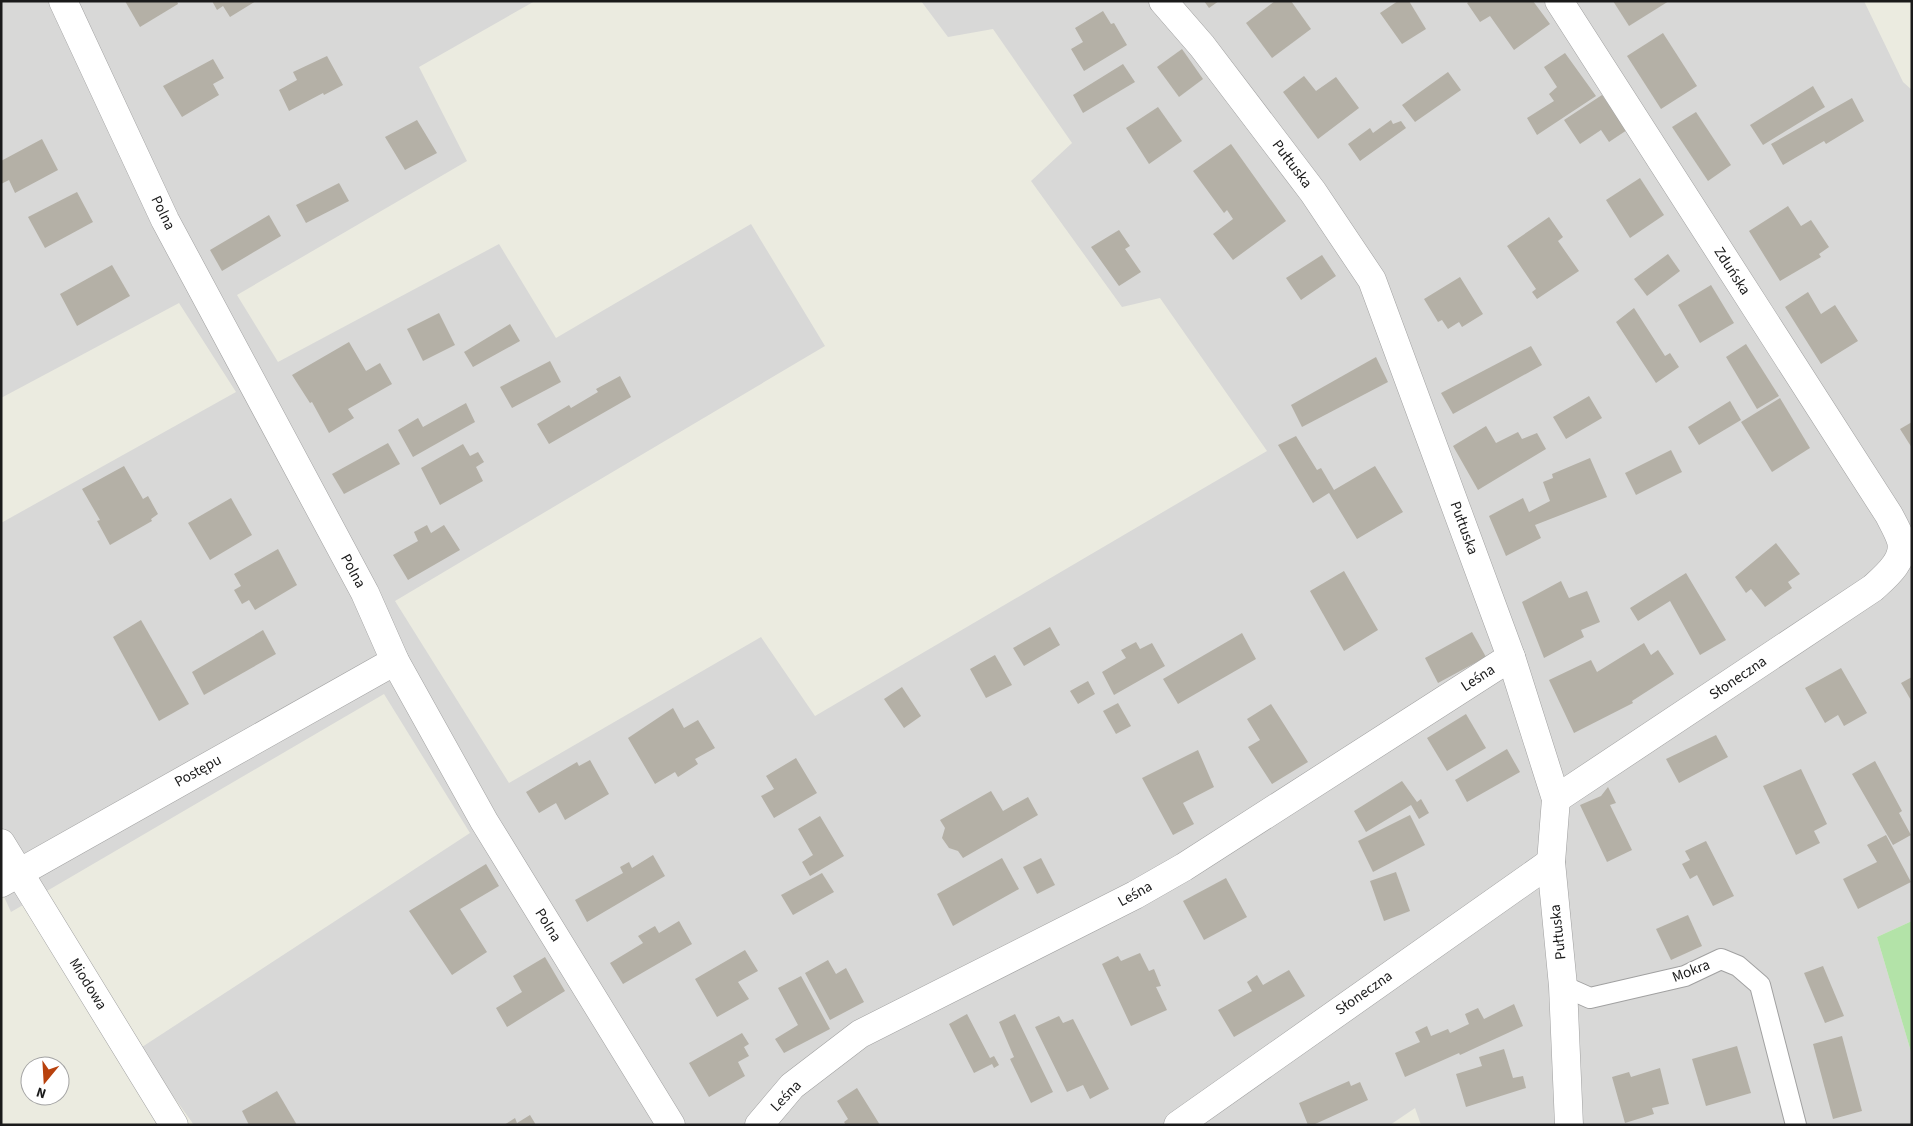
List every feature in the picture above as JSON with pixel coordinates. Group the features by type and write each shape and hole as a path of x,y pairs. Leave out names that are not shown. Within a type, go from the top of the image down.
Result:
{"street":[{"name":"Polna","path":"63,1 165,220 365,592 396,660 484,822 670,1125"},
{"name":"Pułtuska","path":"1163,1 1202,46 1313,192 1372,280 1511,656 1556,799 1551,862 1563,986 1569,1125"},
{"name":"Zduńska","path":"1559,1 1889,515 1902,542"},
{"name":"Słoneczna","path":"1556,799 1873,588 1892,570 1898,558 1902,542"},
{"name":"Leśna","path":"759,1125 792,1086 860,1034 1135,895 1184,867 1511,656"},
{"name":"Postępu","path":"10,877 396,660"},
{"name":"Miodowa","path":"1,843 10,877 174,1125"},
{"name":"Słoneczna","path":"1178,1125 1551,862"}],"lane":[{"name":"Mokra","path":"1563,986 1590,998 1685,976 1721,959 1738,966 1760,985 1796,1125"}],"shaded area":[{"path":"1,1 535,1 419,67 467,161 237,295 278,362 499,244 556,338 751,224 825,346 395,601 509,783 761,637 815,716 1267,451 1160,298 1122,307 1031,181 1072,143 993,29 948,37 921,1 1864,1 1903,82 1912,90 1912,921 1877,937 1912,1055 1912,1125 1421,1125 1415,1108 1390,1125 194,1125 139,1049 470,833 384,694 11,912 1,890 1,523 236,392 179,303 1,398"}],"green space":[{"path":"1912,921 1912,1055 1877,937"}],"building":[{"path":"125,1 177,1 178,4 140,27"},
{"path":"212,1 256,1 230,17 223,6 217,10"},
{"path":"1204,1 1219,1 1209,8"},
{"path":"1275,1 1291,1 1311,29 1272,58 1246,23"},
{"path":"1398,1 1409,1 1426,29 1402,44 1380,13"},
{"path":"1470,1 1533,1 1550,24 1514,50 1490,16 1480,22 1467,3"},
{"path":"1613,1 1669,1 1629,26"},
{"path":"1103,11 1111,24 1114,23 1127,45 1084,71 1071,49 1083,42 1075,28"},
{"path":"1663,33 1697,86 1661,109 1627,56"},
{"path":"1182,49 1203,79 1179,97 1157,67"},
{"path":"1565,53 1596,96 1537,135 1527,118 1554,101 1549,94 1557,87 1544,67"},
{"path":"327,56 343,85 289,111 279,90 297,80 293,72"},
{"path":"213,59 224,78 213,84 219,95 182,117 163,86"},
{"path":"1123,64 1135,82 1083,113 1073,95"},
{"path":"1448,72 1461,90 1415,122 1402,105"},
{"path":"1304,76 1316,91 1336,77 1359,108 1318,139 1283,92"},
{"path":"1813,86 1825,107 1763,145 1750,125"},
{"path":"1602,95 1627,130 1609,142 1601,130 1580,144 1564,120"},
{"path":"1852,98 1864,121 1826,144 1824,141 1783,165 1771,144"},
{"path":"1158,107 1182,141 1149,164 1126,128"},
{"path":"1696,112 1731,165 1708,181 1672,127"},
{"path":"417,120 437,153 405,170 385,137"},
{"path":"1391,120 1393,124 1401,121 1406,128 1360,161 1348,144 1370,128 1373,133"},
{"path":"42,139 58,170 15,193 9,180 1,184 1,161"},
{"path":"1231,144 1286,221 1233,260 1213,234 1233,219 1227,210 1224,213 1193,171"},
{"path":"1640,178 1664,215 1630,238 1606,200"},
{"path":"339,183 349,201 306,223 296,205"},
{"path":"77,192 93,222 45,248 28,217"},
{"path":"1788,206 1801,226 1811,220 1829,247 1819,254 1821,257 1780,281 1749,231"},
{"path":"269,215 281,236 222,271 210,250"},
{"path":"1549,217 1563,237 1558,241 1579,271 1537,299 1532,292 1536,289 1507,246"},
{"path":"1119,230 1130,246 1125,249 1141,272 1119,286 1091,247"},
{"path":"1668,254 1680,271 1647,296 1634,279"},
{"path":"1322,255 1336,276 1301,300 1286,278"},
{"path":"112,265 130,296 77,326 60,294"},
{"path":"1460,277 1483,314 1462,327 1459,322 1448,329 1442,320 1438,322 1424,299"},
{"path":"1711,285 1734,323 1700,343 1678,305"},
{"path":"1808,292 1821,314 1835,305 1858,341 1821,364 1785,307"},
{"path":"1634,308 1665,356 1670,353 1679,367 1656,383 1616,322"},
{"path":"439,313 455,345 423,361 407,329"},
{"path":"510,324 520,341 473,367 464,352"},
{"path":"349,342 366,371 380,363 392,384 348,409 354,418 329,433 312,402 310,403 292,375"},
{"path":"1746,344 1779,396 1757,409 1726,357"},
{"path":"1531,346 1542,365 1453,414 1441,393"},
{"path":"1376,357 1388,382 1302,427 1291,405"},
{"path":"550,361 561,382 512,408 500,387"},
{"path":"620,376 631,397 549,444 537,424 569,405 571,408 598,392 596,389"},
{"path":"1589,396 1602,418 1566,439 1553,417"},
{"path":"1780,398 1810,448 1772,472 1741,422"},
{"path":"1730,401 1741,420 1699,445 1688,427"},
{"path":"466,403 475,422 413,457 398,430 418,418 423,427"},
{"path":"1912,422 1912,448 1900,429"},
{"path":"1486,426 1496,443 1518,432 1522,439 1537,433 1546,449 1478,490 1453,446"},
{"path":"1296,436 1317,470 1321,468 1334,490 1375,466 1403,512 1357,539 1329,493 1313,503 1278,445"},
{"path":"388,443 400,464 344,494 332,474"},
{"path":"463,444 470,456 478,452 484,462 476,467 483,481 440,505 421,468"},
{"path":"1671,450 1682,472 1636,495 1625,473"},
{"path":"1590,458 1607,497 1535,525 1541,538 1506,556 1489,516 1523,498 1529,512 1550,501 1543,482 1553,478 1552,474"},
{"path":"124,466 143,499 148,496 158,514 151,519 152,521 110,545 97,521 100,520 82,489"},
{"path":"231,498 252,535 210,560 188,523"},
{"path":"427,525 431,533 444,525 460,550 408,580 393,555 418,541 414,532"},
{"path":"1776,543 1800,574 1788,582 1792,588 1765,607 1751,589 1746,593 1735,577"},
{"path":"278,549 297,585 255,610 249,600 242,604 234,590 241,586 234,574"},
{"path":"1344,571 1378,630 1344,651 1310,591"},
{"path":"1686,573 1726,640 1700,655 1670,601 1638,621 1630,608"},
{"path":"1561,581 1569,598 1587,591 1600,622 1581,630 1584,637 1544,658 1522,602"},
{"path":"141,620 189,704 159,721 113,637"},
{"path":"1050,627 1060,645 1024,666 1013,648"},
{"path":"263,630 276,654 204,695 192,672"},
{"path":"1472,632 1486,657 1438,683 1425,658"},
{"path":"1242,633 1256,659 1178,704 1163,679"},
{"path":"1136,642 1140,649 1152,643 1165,666 1114,695 1102,672 1126,658 1121,650"},
{"path":"1644,643 1651,655 1658,650 1674,674 1632,701 1633,703 1574,733 1549,680 1591,660 1597,672"},
{"path":"995,655 1012,685 986,698 970,669"},
{"path":"1841,668 1867,713 1844,726 1838,715 1825,723 1805,688"},
{"path":"1912,677 1912,702 1901,683"},
{"path":"1088,681 1095,694 1078,704 1070,691"},
{"path":"902,687 921,716 904,728 884,699"},
{"path":"1118,703 1131,726 1116,734 1103,711"},
{"path":"1271,704 1308,762 1272,784 1248,747 1260,740 1247,719"},
{"path":"673,708 684,728 698,720 715,748 695,759 698,764 678,777 675,772 655,784 628,738"},
{"path":"1466,714 1486,748 1447,771 1427,738"},
{"path":"1716,735 1728,757 1679,783 1666,759"},
{"path":"1507,749 1520,772 1467,802 1455,780"},
{"path":"1198,750 1214,787 1183,803 1194,824 1173,835 1142,778"},
{"path":"796,758 817,793 774,818 761,796 774,789 766,776"},
{"path":"590,760 609,794 565,820 556,803 539,813 526,792 577,762 579,766"},
{"path":"1875,761 1902,811 1899,813 1911,835 1893,845 1852,774"},
{"path":"1801,769 1827,824 1814,831 1820,843 1796,855 1763,786"},
{"path":"1402,781 1417,802 1421,799 1429,813 1419,819 1411,805 1366,832 1354,811"},
{"path":"1608,787 1616,803 1610,805 1632,850 1607,862 1580,805 1601,796"},
{"path":"991,791 1003,811 1028,797 1038,815 963,858 958,851 949,848 942,838 945,828 940,820"},
{"path":"1410,815 1425,845 1373,872 1358,841"},
{"path":"820,816 844,856 810,876 802,862 813,855 798,829"},
{"path":"1886,835 1911,882 1858,909 1843,879 1877,862 1867,845"},
{"path":"1706,841 1734,896 1713,906 1697,875 1690,879 1682,864 1690,860 1685,851"},
{"path":"653,855 665,876 587,922 575,900 623,873 620,867 629,862 632,868"},
{"path":"1002,858 1019,889 953,926 937,894"},
{"path":"1041,858 1055,885 1037,894 1023,867"},
{"path":"486,864 499,886 460,909 487,952 452,975 409,911"},
{"path":"1396,872 1410,911 1384,921 1370,881"},
{"path":"822,873 834,892 793,915 781,895"},
{"path":"1226,878 1247,917 1204,940 1183,901"},
{"path":"1688,915 1702,946 1671,960 1656,929"},
{"path":"679,921 692,944 623,984 610,963 643,943 638,936 655,926 659,933"},
{"path":"745,950 758,971 738,982 749,999 717,1017 695,979"},
{"path":"1140,953 1149,971 1154,969 1161,986 1156,987 1167,1010 1131,1026 1102,964 1118,956 1121,961"},
{"path":"545,957 565,991 507,1027 496,1008 522,992 513,976"},
{"path":"828,960 836,974 846,968 864,1002 830,1020 805,973"},
{"path":"1823,966 1844,1016 1825,1023 1804,973"},
{"path":"1289,970 1305,996 1234,1037 1218,1010 1252,991 1247,982 1257,975 1263,985"},
{"path":"801,976 830,1029 784,1053 775,1039 798,1025 778,988"},
{"path":"1514,1004 1523,1026 1460,1055 1459,1053 1405,1077 1395,1053 1420,1042 1415,1032 1427,1026 1431,1036 1448,1029 1450,1033 1469,1024 1465,1014 1478,1008 1484,1019"},
{"path":"967,1014 990,1058 994,1056 999,1065 994,1068 992,1064 974,1073 949,1024"},
{"path":"1015,1014 1053,1092 1031,1103 1010,1059 1014,1057 999,1022"},
{"path":"1059,1016 1063,1023 1073,1019 1109,1089 1090,1099 1083,1085 1067,1092 1035,1027"},
{"path":"742,1033 749,1044 744,1047 749,1056 738,1062 745,1076 709,1097 689,1063"},
{"path":"1842,1036 1862,1111 1833,1119 1813,1044"},
{"path":"1737,1046 1751,1093 1706,1106 1692,1059"},
{"path":"1504,1049 1513,1078 1523,1076 1526,1088 1466,1107 1456,1074 1482,1066 1479,1057"},
{"path":"1660,1068 1669,1104 1652,1108 1654,1114 1625,1123 1612,1077 1629,1072 1631,1077"},
{"path":"1349,1081 1351,1086 1360,1082 1368,1100 1313,1125 1308,1125 1299,1103"},
{"path":"857,1088 880,1125 846,1125 844,1122 848,1119 837,1101"},
{"path":"277,1091 297,1125 249,1125 242,1111"},
{"path":"530,1115 536,1125 504,1125 515,1118 517,1123"}]}
